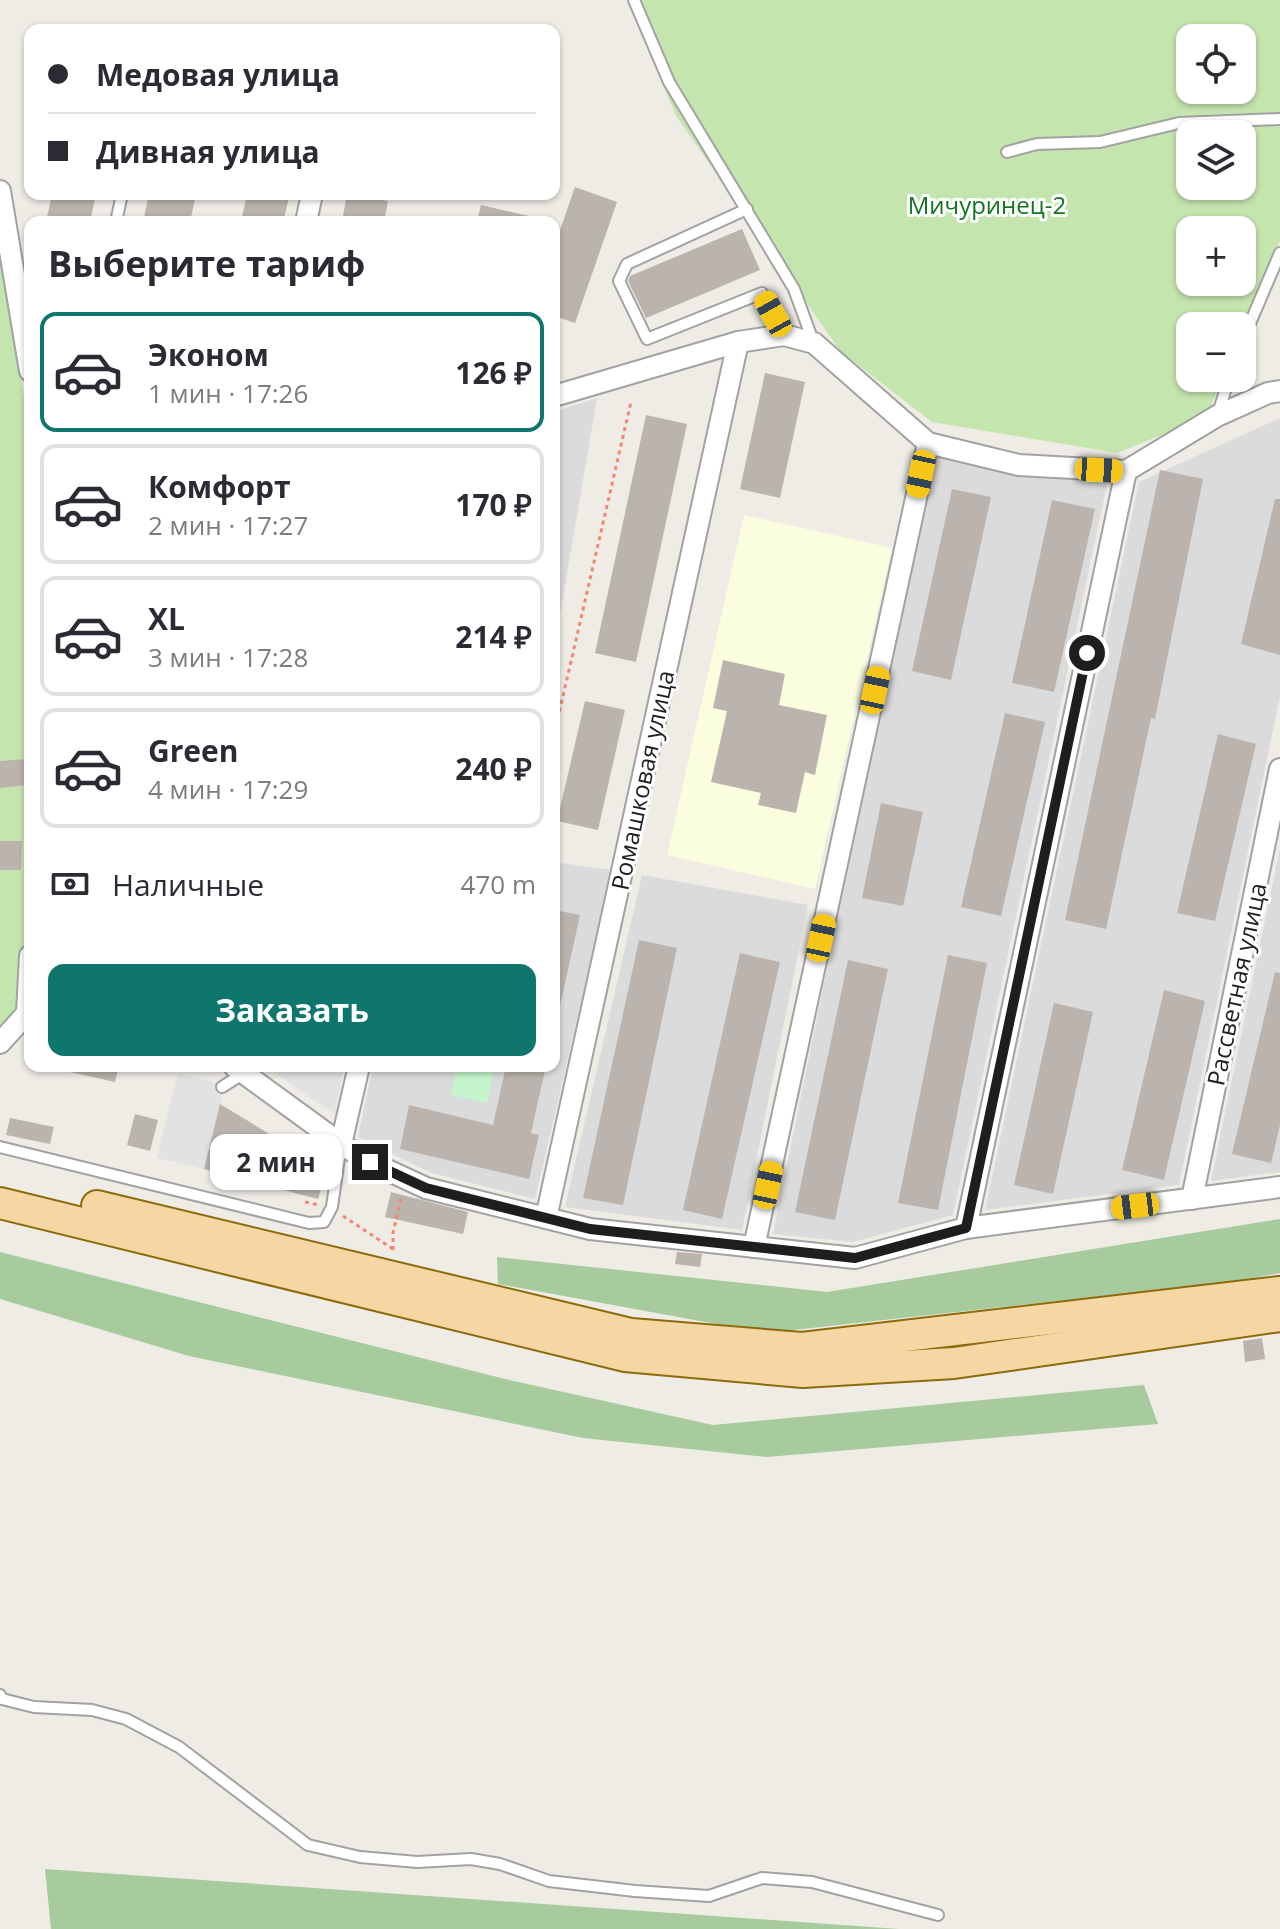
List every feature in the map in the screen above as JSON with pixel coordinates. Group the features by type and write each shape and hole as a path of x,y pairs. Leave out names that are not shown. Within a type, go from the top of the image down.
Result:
{"main road":[{"path":"1,1199 631,1334 802,1348 1280,1292"},
{"path":"1,1199 625,1356 803,1372 954,1363 1280,1316"}],"street":[{"path":"0,191 21,266 24,301"},
{"path":"560,394 738,342 784,335 814,343 928,443 1019,465 1126,471 1217,416 1280,391"},
{"name":"Ромашковая улица","path":"546,1218 738,342"},
{"path":"754,1247 928,443"},
{"path":"966,1228 1126,471"},
{"name":"Рассветная улица","path":"1192,1199 1280,769"},
{"path":"0,1043 24,1016"},
{"path":"243,1072 341,1144 370,1162 426,1188 590,1229 855,1258 966,1228 1280,1187"},
{"path":"341,1144 358,1072"}],"lane":[{"path":"634,0 669,82 794,289 814,343"},
{"path":"1007,152 1037,144 1100,142 1179,123 1280,119"},
{"path":"747,209 627,264 619,281 647,339 762,293 784,335"},
{"path":"1255,312 1280,253"},
{"path":"1217,416 1225,392"},
{"path":"222,1087 236,1072"},
{"path":"0,1147 309,1223 324,1222 332,1207 341,1144"},
{"path":"0,1695 2,1699 34,1707 92,1710 126,1719 179,1747 308,1845 360,1857 417,1862 471,1859 500,1864 549,1881 635,1891 709,1896 762,1878 812,1882 938,1915"}],"path":[{"path":"560,709 631,402"},
{"path":"393,1258 399,1204"},
{"path":"332,1207 393,1249"}],"shaded area":[{"path":"597,398 560,615 560,410"},
{"path":"1280,418 1280,696 1179,1185 985,1210 1139,482"},
{"path":"932,451 1107,484 953,1215 853,1242 773,1234"},
{"path":"744,515 892,548 815,889 667,855"},
{"path":"1280,848 1280,1172 1211,1181"},
{"path":"560,863 612,870 535,1199 431,1173 358,1137 372,1072 560,1072"},
{"path":"642,875 808,905 742,1230 565,1207"},
{"path":"278,1072 343,1072 335,1114 277,1075"},
{"path":"178,1073 220,1084 224,1090 204,1169 157,1158"}],"green space":[{"name":"Мичуринец-2","path":"628,0 1280,0 1280,241 1250,312 1176,312 1176,392 1217,392 1206,417 1117,453 932,422 841,352 676,116"},
{"path":"0,237 24,399 24,1005 23,1024 0,1031"},
{"path":"456,1072 494,1072 487,1103 451,1095"},
{"path":"1280,1219 1280,1273 1238,1281 766,1333 498,1284 497,1257 827,1292"},
{"path":"0,1252 505,1379 713,1425 1144,1385 1158,1424 767,1457 583,1438 189,1356 0,1299"},
{"path":"45,1869 899,1929 51,1929"}],"building":[{"path":"575,187 617,202 575,323 560,318 560,230"},
{"path":"51,200 95,200 91,216 47,216"},
{"path":"148,200 195,200 191,216 144,216"},
{"path":"246,200 288,200 284,216 242,216"},
{"path":"346,200 388,201 385,216 343,216"},
{"path":"481,205 529,216 478,216"},
{"path":"742,229 760,270 646,318 628,281 630,276"},
{"path":"765,373 805,382 780,498 740,489"},
{"path":"646,415 687,424 636,662 595,653"},
{"path":"1160,470 1203,479 1155,719 1151,718 1106,929 1065,920"},
{"path":"952,489 991,497 951,680 912,671"},
{"path":"1275,499 1280,499 1280,655 1241,644"},
{"path":"1052,500 1095,509 1054,692 1012,683"},
{"path":"723,660 785,674 779,705 827,715 815,775 805,772 796,813 758,805 761,793 711,782 727,711 713,708"},
{"path":"585,701 625,710 598,830 560,822 560,808"},
{"path":"1005,713 1045,722 1001,916 961,907"},
{"path":"1218,734 1256,744 1215,921 1177,913"},
{"path":"24,759 24,786 0,788 0,761"},
{"path":"881,803 923,812 903,906 862,898"},
{"path":"0,841 22,841 21,870 0,870"},
{"path":"560,911 580,915 560,1006"},
{"path":"639,940 677,948 623,1205 583,1198"},
{"path":"740,953 780,962 722,1219 683,1210"},
{"path":"948,955 987,963 938,1210 898,1203"},
{"path":"848,960 888,969 835,1220 795,1212"},
{"path":"1275,972 1280,973 1280,1125 1271,1163 1232,1154"},
{"path":"1164,990 1205,1001 1164,1180 1122,1170"},
{"path":"1054,1003 1093,1012 1053,1194 1014,1185"},
{"path":"70,1072 118,1072 115,1082"},
{"path":"505,1072 545,1072 531,1133 539,1135 529,1179 400,1149 409,1105 493,1125"},
{"path":"220,1104 327,1169 318,1199 204,1169"},
{"path":"135,1114 158,1120 150,1151 127,1145"},
{"path":"10,1118 54,1127 50,1144 6,1135"},
{"path":"391,1192 468,1212 463,1234 385,1217"},
{"path":"677,1252 702,1254 700,1267 675,1264"},
{"path":"1262,1338 1265,1359 1245,1362 1243,1341"}],"route":[{"path":"370,1162 426,1188 590,1229 855,1258 966,1228 1087,653"}]}
